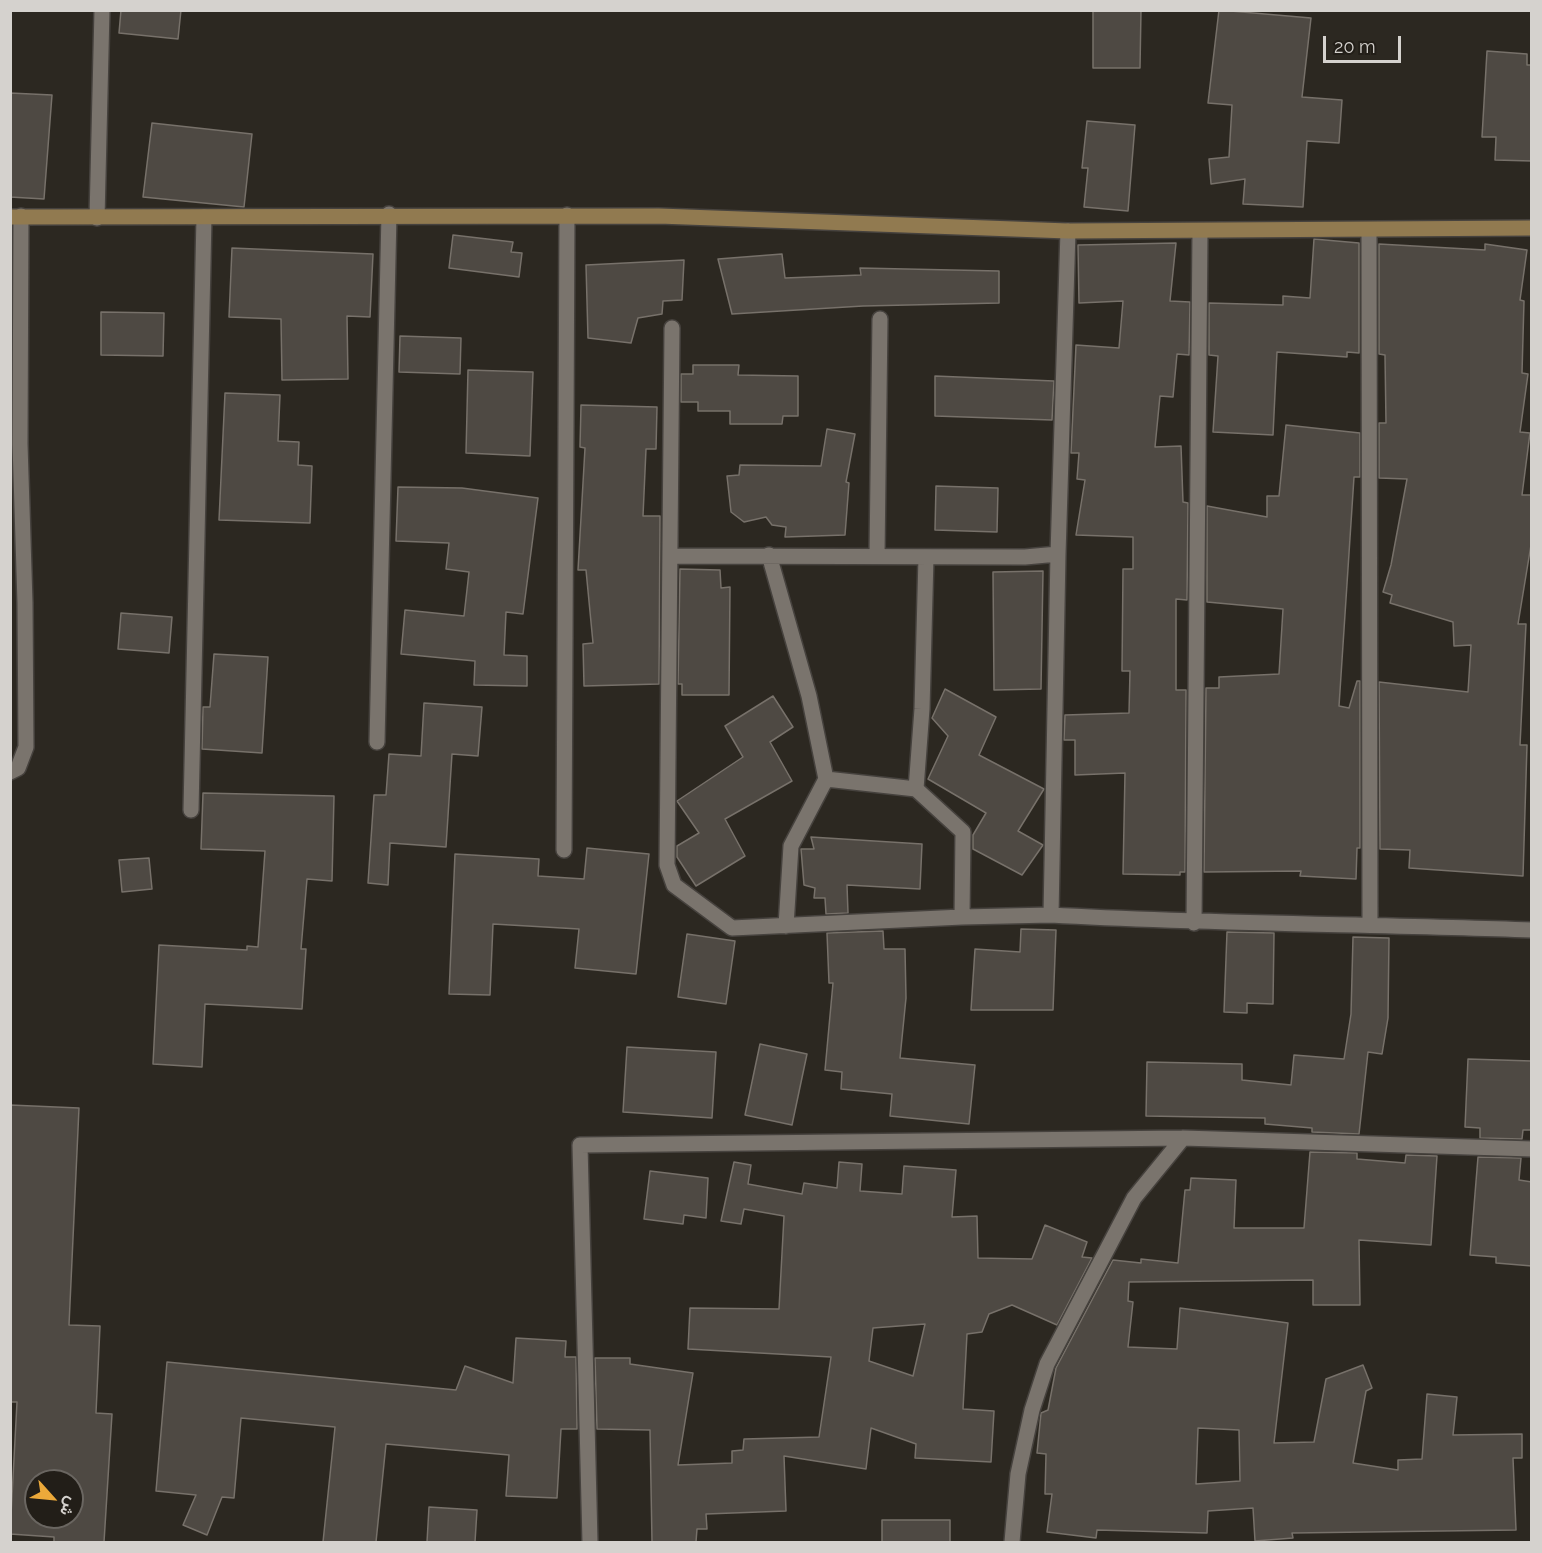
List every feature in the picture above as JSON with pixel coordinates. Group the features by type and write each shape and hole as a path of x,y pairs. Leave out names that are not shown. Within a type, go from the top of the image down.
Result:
{"street":[{"path":"97,218 102,10"},
{"path":"377,742 389,214"},
{"path":"10,772 18,768 26,747 18,603 15,445 16,216 97,218 389,214 659,216 1068,231 1200,232 1532,228"},
{"path":"564,850 567,215"},
{"path":"191,810 204,217"},
{"path":"1369,230 1370,924"},
{"path":"1051,915 1058,554 1068,231"},
{"path":"1194,923 1200,232"},
{"path":"877,555 880,319"},
{"path":"672,328 667,865 674,885 732,928 962,916 1051,915 1194,923 1370,924 1532,930"},
{"path":"670,556 1025,557 1058,554"},
{"path":"769,555 809,696 826,779 791,846 786,926"},
{"path":"916,789 922,709 926,556"},
{"path":"826,779 916,789 963,832 962,916"},
{"path":"1011,1542 1018,1474 1032,1410 1047,1364 1134,1198 1183,1138"},
{"path":"590,1542 580,1145 1183,1138 1532,1149"}],"building":[{"path":"121,10 181,10 178,39 119,33"},
{"path":"1093,10 1141,10 1140,68 1093,68"},
{"path":"1219,10 1311,18 1302,97 1342,100 1339,143 1307,141 1303,207 1243,204 1245,179 1211,184 1209,159 1229,157 1232,105 1208,103"},
{"path":"1487,51 1527,54 1527,65 1532,65 1532,161 1495,160 1496,137 1482,137"},
{"path":"10,93 52,95 44,199 10,197"},
{"path":"1087,121 1135,125 1128,211 1084,207 1088,168 1082,168"},
{"path":"152,123 252,134 244,207 143,197"},
{"path":"453,235 513,242 511,252 522,253 519,277 449,268"},
{"path":"1314,239 1359,243 1359,353 1347,352 1347,357 1277,352 1273,435 1213,432 1218,356 1209,355 1209,303 1283,305 1283,296 1310,298"},
{"path":"1176,243 1170,301 1190,302 1189,355 1177,354 1173,397 1160,396 1155,447 1181,446 1183,502 1188,503 1187,600 1176,599 1176,690 1186,690 1185,872 1180,872 1180,875 1123,874 1125,773 1075,775 1075,740 1064,740 1065,715 1129,713 1130,671 1122,671 1123,569 1133,569 1133,537 1076,535 1085,480 1077,479 1079,453 1071,453 1076,345 1119,348 1123,301 1079,303 1078,245"},
{"path":"1379,244 1485,250 1485,244 1527,250 1520,300 1524,301 1522,373 1528,374 1520,432 1530,433 1522,495 1532,495 1531,545 1518,624 1526,624 1520,745 1527,745 1523,876 1409,868 1410,850 1380,849 1379,682 1468,692 1471,645 1454,646 1453,622 1390,603 1392,595 1383,592 1391,565 1407,479 1379,478 1379,423 1386,423 1385,355 1379,354"},
{"path":"232,248 373,254 370,317 347,316 348,379 282,380 281,319 229,317"},
{"path":"782,254 785,278 861,275 860,268 999,271 999,303 863,306 732,314 718,259"},
{"path":"684,260 682,300 663,301 662,314 638,318 631,343 588,338 586,265"},
{"path":"101,312 164,313 163,356 101,355"},
{"path":"400,336 461,338 460,374 399,372"},
{"path":"693,365 739,365 738,375 798,376 798,416 783,416 782,424 730,424 730,411 698,411 698,402 681,402 681,374 693,374"},
{"path":"468,370 533,372 530,456 466,453"},
{"path":"935,376 1054,381 1052,420 935,416"},
{"path":"225,393 280,395 278,441 299,442 298,465 312,466 310,523 219,520"},
{"path":"581,405 657,407 656,449 646,449 643,516 660,516 659,684 584,686 583,644 593,643 586,570 578,570 585,448 580,447"},
{"path":"1286,425 1360,433 1360,477 1354,477 1339,706 1349,708 1357,681 1360,681 1360,848 1357,848 1356,879 1300,876 1301,871 1204,872 1206,688 1219,688 1219,677 1279,674 1283,609 1207,602 1207,506 1267,517 1267,496 1279,496"},
{"path":"827,429 855,434 846,482 849,483 845,535 785,537 786,527 772,525 766,517 744,522 731,512 727,476 739,475 740,465 821,466"},
{"path":"936,486 998,488 997,532 935,530"},
{"path":"398,487 462,488 538,498 523,614 506,612 504,655 527,656 527,686 474,685 475,661 401,654 405,610 464,616 469,572 446,569 449,543 396,541"},
{"path":"680,569 720,570 721,588 730,587 729,695 682,695 682,684 678,684"},
{"path":"1043,571 1041,689 994,690 993,572"},
{"path":"121,613 172,617 169,653 118,649"},
{"path":"214,654 268,657 262,753 202,749 203,707 210,707"},
{"path":"945,689 996,717 979,755 1044,789 1018,831 1043,845 1022,875 973,849 973,835 986,813 928,779 948,736 932,718"},
{"path":"773,696 793,727 770,742 792,781 725,819 745,856 696,886 677,857 677,846 699,833 677,801 743,757 725,726"},
{"path":"424,703 482,707 478,756 452,754 446,847 390,843 388,885 368,883 374,795 386,795 389,754 421,756"},
{"path":"203,793 334,796 332,881 307,879 301,949 306,949 302,1009 205,1004 202,1067 153,1064 159,945 247,950 247,946 258,947 265,851 201,849"},
{"path":"811,837 922,844 920,889 847,885 848,913 826,914 825,898 814,898 815,888 804,885 801,849 814,849"},
{"path":"587,848 649,854 636,974 575,968 579,929 493,924 490,995 449,994 455,854 539,859 538,876 584,879"},
{"path":"149,858 152,889 122,892 119,860"},
{"path":"1021,929 1056,930 1053,1010 971,1010 975,949 1020,952"},
{"path":"883,931 884,949 905,949 906,998 900,1058 975,1065 969,1124 890,1116 892,1094 841,1089 842,1072 825,1070 833,983 829,983 827,933"},
{"path":"1227,932 1274,933 1273,1004 1247,1003 1247,1013 1224,1012"},
{"path":"687,934 735,941 726,1004 678,997"},
{"path":"1353,937 1389,938 1388,1018 1382,1054 1368,1052 1359,1134 1312,1132 1312,1128 1265,1124 1265,1118 1146,1116 1147,1062 1242,1064 1242,1080 1291,1085 1294,1055 1344,1059 1351,1014"},
{"path":"760,1044 807,1054 792,1125 745,1115"},
{"path":"627,1047 716,1052 712,1118 623,1112"},
{"path":"1468,1059 1532,1061 1532,1130 1523,1130 1522,1139 1480,1138 1480,1128 1465,1127"},
{"path":"10,1105 79,1108 69,1325 100,1326 96,1413 112,1414 104,1542 54,1542 54,1537 10,1534 17,1402 10,1402"},
{"path":"1310,1152 1357,1153 1357,1159 1405,1163 1406,1155 1437,1156 1431,1245 1359,1240 1360,1305 1313,1305 1313,1280 1129,1282 1128,1301 1133,1302 1128,1347 1177,1349 1180,1308 1288,1323 1274,1443 1314,1442 1326,1379 1363,1365 1372,1388 1366,1391 1353,1463 1398,1470 1398,1460 1422,1459 1427,1394 1457,1397 1453,1435 1522,1434 1522,1458 1513,1458 1516,1530 1292,1533 1293,1538 1255,1541 1253,1508 1208,1511 1207,1533 1097,1530 1096,1538 1047,1532 1052,1494 1045,1494 1046,1454 1037,1453 1041,1413 1048,1410 1056,1368 1113,1260 1141,1263 1141,1259 1178,1263 1185,1190 1190,1190 1191,1178 1236,1180 1234,1228 1304,1228","holes":["1198,1428 1239,1430 1240,1481 1196,1484"]},
{"path":"1478,1157 1521,1158 1519,1180 1532,1182 1532,1266 1496,1263 1496,1257 1470,1255"},
{"path":"734,1162 751,1165 748,1184 802,1194 804,1183 837,1188 839,1162 862,1164 860,1191 902,1194 904,1166 956,1170 952,1217 977,1216 978,1258 1032,1259 1045,1225 1087,1242 1082,1257 1092,1258 1057,1325 1012,1305 989,1314 982,1332 967,1334 963,1409 994,1411 991,1462 915,1458 916,1444 871,1428 866,1469 784,1456 786,1511 706,1514 707,1529 697,1529 696,1542 652,1542 650,1430 597,1429 595,1358 630,1358 630,1364 693,1373 678,1465 732,1463 732,1451 743,1450 744,1439 819,1437 831,1357 688,1349 690,1308 779,1309 784,1216 744,1209 741,1224 721,1221","holes":["925,1324 913,1376 869,1361 873,1328"]},
{"path":"650,1171 708,1178 706,1218 684,1215 683,1224 644,1219"},
{"path":"516,1338 566,1341 565,1357 576,1357 577,1429 561,1429 557,1498 506,1496 509,1455 386,1444 376,1542 323,1542 335,1427 241,1418 234,1498 222,1497 207,1535 183,1525 196,1495 156,1491 167,1362 456,1390 465,1366 513,1383"},
{"path":"429,1507 477,1510 475,1542 427,1542"},
{"path":"882,1520 950,1520 950,1542 882,1542"}]}
